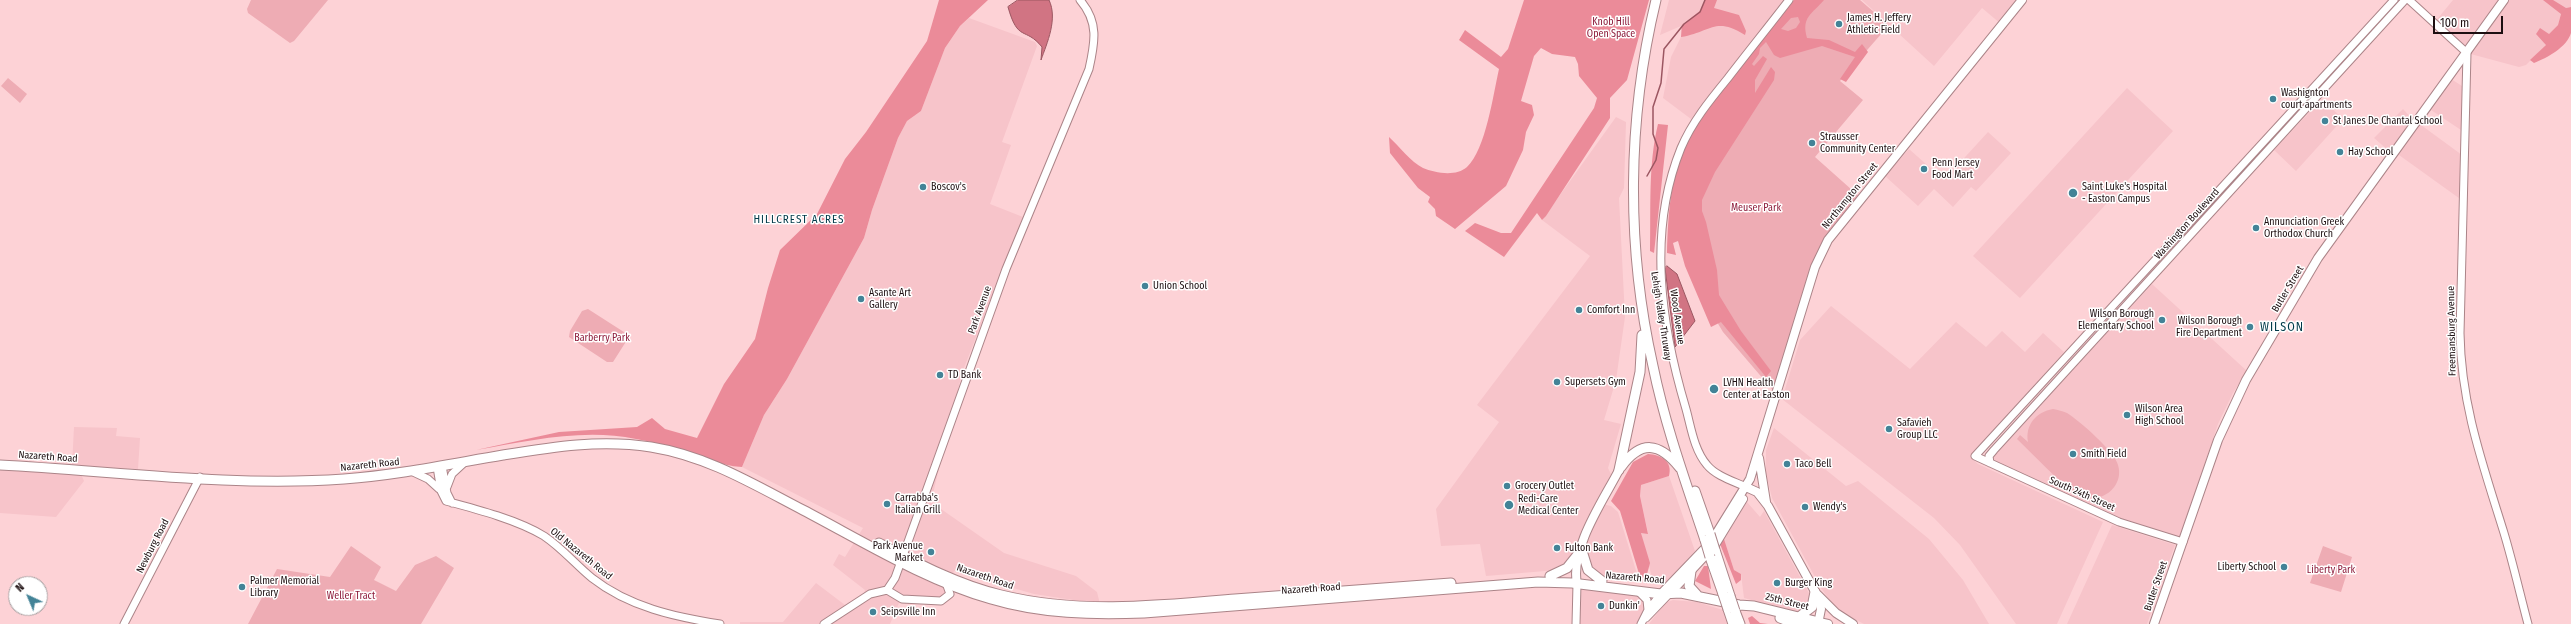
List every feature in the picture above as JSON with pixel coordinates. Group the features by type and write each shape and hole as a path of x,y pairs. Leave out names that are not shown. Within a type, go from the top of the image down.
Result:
{"highway":[{"name":"Lehigh Valley Thruway","path":"1656,0 1641,77 1634,158 1635,240 1643,316 1659,392 1684,474 1727,595 1740,624"},
{"name":"Lehigh Valley Thruway","path":"1661,0 1648,67 1640,136 1638,187 1642,264 1648,315 1664,390 1707,537"},
{"path":"1618,470 1640,372 1643,316"},
{"name":"Nazareth Road","path":"0,465 200,477 311,480 411,471 564,445 615,443 676,452 735,474 943,581 989,599 1023,607 1104,614 1578,580 1602,581 1666,591"},
{"path":"1618,470 1635,452 1650,447 1666,453 1684,474"},
{"path":"1550,576 1567,568 1581,554 1588,570 1602,581"},
{"name":"Nazareth Road","path":"902,559 1000,595 1062,606 1104,608 1550,576 1638,591 1666,591"},
{"path":"1691,571 1689,586 1698,596"},
{"name":"25th Street","path":"1666,591 1698,596 1734,608 1794,620 1821,623"},
{"path":"1794,620 1812,607 1815,592"},
{"name":"Lehigh Valley Thruway","path":"1733,624 1734,608"}],"main road":[{"name":"Northampton Street","path":"1666,591 1711,542 1746,487 1759,455 1814,272 1828,240 2022,0"},
{"name":"Butler Street","path":"2154,624 2218,440 2233,405 2252,369 2318,258 2504,0"},
{"path":"1759,455 1768,506"},
{"path":"1578,580 1581,554 1588,529 1618,470"},
{"name":"Northampton Street","path":"1666,591 1691,571 1716,545 1730,524 1745,495 1746,487"},
{"name":"Wood Avenue","path":"1746,487 1757,492 1768,506 1815,592 1821,609 1821,623"},
{"path":"1815,592 1836,613 1853,624"},
{"name":"25th Street","path":"1794,620 1805,624"}],"street":[{"name":"Park Avenue","path":"902,559 1006,269 1089,69 1095,45 1094,26 1091,15 1080,0"},
{"name":"Wood Avenue","path":"1746,487 1710,469 1701,456 1696,444 1675,372 1664,316 1661,270 1662,235 1672,178 1689,131 1716,93 1789,0"},
{"name":"Washington Boulevard","path":"1975,456 2394,0"},
{"name":"Washington Boulevard","path":"1990,463 1989,456 1994,450 2405,0"},
{"path":"2409,0 2467,53"},
{"name":"Freemansburg Avenue","path":"2467,53 2460,325 2461,371 2469,418 2510,551 2528,624"},
{"name":"South 24th Street","path":"1975,456 2119,522 2183,542"},
{"path":"444,491 452,474 466,462"},
{"path":"440,466 444,491"},
{"name":"Old Nazareth Road","path":"411,471 433,482 444,491 446,501 539,533 593,579 626,600 662,612 720,624"},
{"name":"Newburg Road","path":"124,624 200,477"},
{"path":"824,624 872,593 887,590 895,578 902,559"},
{"path":"895,578 898,591 908,599"},
{"path":"1576,624 1578,580"},
{"path":"887,590 899,598 944,600 950,591 943,581"},
{"path":"1638,591 1647,600 1648,610"},
{"name":"Northampton Street","path":"1643,621 1648,610 1666,591"},
{"name":"Northampton Street","path":"1643,621 1666,591"}],"shaded area":[{"path":"1018,0 1049,0 1052,15 1051,31 1041,60 1042,47 1031,37 1022,33 1015,25 1012,18 1008,7"},
{"path":"1669,0 1785,0 1691,119 1663,98 1671,57 1681,37 1681,26 1660,35"},
{"path":"1862,0 2022,0 2001,24 1982,8 1934,66"},
{"path":"2453,0 2571,0 2571,7 2566,8 2561,14 2558,25 2549,34 2546,45 2526,65 2519,67 2467,53 2434,23"},
{"path":"969,18 1035,42 1037,46 1002,142 1011,145 990,204 1023,217 962,373 931,502 1004,553 1076,576 1097,592 1100,604 1034,594 954,571 947,592 941,600 907,595 899,603 890,624 740,624 740,622 783,622 816,583 845,605 864,593 865,590 833,565 839,554 845,557 863,528 742,467 764,415 787,379 864,238 872,210 898,138 907,121 921,111 945,48 960,26"},
{"path":"2448,77 2462,86 2461,130 2431,110 2421,125 2462,155 2463,201 2399,155 2396,157 2374,138 2403,109 2416,123"},
{"name":"Saint Luke's Hospital - Easton Campus","path":"2127,88 2173,131 2020,298 1973,256"},
{"path":"2322,99 2343,119 2296,171 2274,150"},
{"path":"1616,117 1626,122 1624,188 1619,198 1625,317 1616,380 1604,420 1621,424 1608,468 1611,474 1597,503 1611,506 1618,512 1638,577 1606,577 1596,573 1590,566 1588,556 1566,564 1557,570 1486,576 1480,544 1441,546 1436,509 1499,422 1477,405 1590,256 1542,220"},
{"path":"1988,132 2011,153 1976,191 1971,187 1953,207 1934,189 1918,206 1885,176 1909,149 1944,180"},
{"path":"1667,266 1677,274 1695,321 1675,347 1665,268"},
{"name":"Wilson Area High School","path":"2152,284 2247,371 2233,393 2218,424 2180,537 2116,517 1995,461 1993,457"},
{"path":"1831,306 1910,369 1956,322 1986,347 2002,331 2025,352 2043,333 2064,352 1973,454 1972,459 1978,464 2103,522 2057,624 2016,624 1960,545 1934,518 1782,399 1800,340"},
{"path":"74,427 117,428 116,436 140,438 138,469 72,466"},
{"path":"1774,428 1846,486 1858,481 1929,539 1963,580 1989,624 1864,624 1848,616 1833,605 1821,588 1772,498 1766,474 1766,450"},
{"path":"0,470 81,474 84,481 56,517 0,513"},
{"path":"1669,476 1695,551 1670,580 1660,583 1653,582 1641,533 1648,533 1640,496 1641,485"},
{"path":"1747,502 1760,517 1764,511 1811,597 1810,603 1800,613 1744,598 1741,574 1734,570 1724,539"},
{"path":"2112,525 2175,545 2147,624 2067,624"},
{"path":"1577,584 1638,591 1647,600 1641,624 1576,624"},
{"path":"1673,600 1697,602 1723,610 1727,624 1649,624 1665,603"}],"green space":[{"path":"251,0 328,0 294,41 290,43 248,13 247,9"},
{"path":"939,0 988,0 960,26 945,48 921,111 907,121 898,138 872,210 864,238 787,379 764,415 742,467 717,462 686,450 616,436 576,435 556,437 476,450 559,432 637,427 652,418 665,429 697,438 724,384 755,339 768,288 780,250 817,214 845,159 866,132 927,41"},
{"name":"Knob Hill Open Space","path":"1524,0 1649,0 1627,80 1610,98 1610,118 1546,216 1542,220 1537,213 1504,257 1465,231 1475,223 1501,233 1511,233 1594,108 1597,98 1579,76 1578,64 1575,57 1552,54 1541,48 1534,56 1521,101 1532,105 1534,115 1526,132 1523,150 1506,186 1455,229 1436,216 1435,209 1428,202 1430,197 1418,188 1390,153 1389,137 1410,158 1423,168 1439,173 1451,173 1467,167 1474,159 1484,135 1499,69 1459,40 1465,30 1501,57 1508,49"},
{"path":"1705,0 1717,0 1714,8 1739,15 1746,31 1745,35 1735,29 1719,26 1681,37 1682,25 1701,10"},
{"name":"Meuser Park","path":"1794,0 1860,0 1889,25 1840,81 1863,100 1815,157 1861,198 1825,245 1777,395 1723,332 1714,317 1674,181 1683,151"},
{"path":"1794,0 1824,0 1807,20 1805,25 1807,38 1829,40 1855,52 1862,44 1868,52 1846,82 1840,79 1855,57 1822,46 1780,58 1774,55 1766,42 1760,48 1759,54 1752,64 1754,66 1763,56 1767,59 1755,80 1755,93 1771,67 1775,72 1774,80 1715,172 1702,200 1702,211 1717,270 1719,295 1741,331 1771,371 1766,377 1721,322 1711,327 1685,266 1678,241 1673,243 1676,255 1667,253 1669,210 1677,168 1688,141 1698,123 1723,86","holes":["1798,17 1800,22 1796,28 1788,31 1781,29 1791,18"]},
{"path":"2543,0 2553,0 2566,8 2571,7 2571,33 2569,38 2561,47 2545,58 2534,63 2530,60 2546,45 2536,34 2540,28 2549,34 2558,25 2561,14"},
{"path":"8,78 27,94 20,103 1,86"},
{"path":"1658,124 1668,125 1654,253 1650,251 1651,171"},
{"name":"Barberry Park","path":"588,309 627,334 627,340 613,362 607,362 569,337 570,331 582,311"},
{"path":"2053,409 2067,413 2080,423 2104,445 2115,459 2118,465 2118,481 2114,488 2108,493 2101,497 2094,498 2078,494 2054,475 2017,439 2020,435 2028,442 2028,430 2033,420 2042,413"},
{"path":"1648,454 1661,457 1665,460 1668,463 1670,471 1669,476 1641,485 1640,496 1648,534 1641,533 1650,563 1646,578 1640,577 1620,511 1611,501 1633,462"},
{"path":"1724,539 1734,570 1741,574 1741,580 1736,584 1720,544"},
{"name":"Weller Tract","path":"351,546 381,567 374,580 396,591 415,565 436,556 454,568 421,624 248,624 277,569 330,577"},
{"name":"Liberty Park","path":"2323,546 2352,557 2341,592 2310,583"},
{"path":"1704,566 1708,566 1711,589 1695,581"},
{"path":"1752,616 1760,623 1768,624 1750,624 1748,618"}],"waterway":[{"path":"1647,176 1656,160 1658,148 1653,134 1653,107 1661,83 1664,49 1684,24 1700,12 1705,0"}],"place":[{"name":"James H. Jeffery Athletic Field","path":"1839,24"},
{"name":"Washignton court apartments","path":"2273,99"},
{"name":"St Janes De Chantal School","path":"2325,121"},
{"name":"Strausser Community Center","path":"1812,143"},
{"name":"Hay School","path":"2340,152"},
{"name":"Penn Jersey Food Mart","path":"1924,169"},
{"name":"Boscov's","path":"923,187"},
{"name":"Saint Luke's Hospital - Easton Campus","path":"2073,193"},
{"name":"Annunciation Greek Orthodox Church","path":"2256,228"},
{"name":"Union School","path":"1145,286"},
{"name":"Asante Art Gallery","path":"861,299"},
{"name":"Comfort Inn","path":"1579,310"},
{"name":"Wilson Borough Elementary School","path":"2162,320"},
{"name":"Wilson Borough Fire Department","path":"2250,327"},
{"name":"TD Bank","path":"940,375"},
{"name":"Supersets Gym","path":"1557,382"},
{"name":"LVHN Health Center at Easton","path":"1714,389"},
{"name":"Wilson Area High School","path":"2127,415"},
{"name":"Safavieh Group LLC","path":"1889,429"},
{"name":"Smith Field","path":"2073,454"},
{"name":"Taco Bell","path":"1787,464"},
{"name":"Grocery Outlet","path":"1507,486"},
{"name":"Carrabba's Italian Grill","path":"887,504"},
{"name":"Redi-Care Medical Center","path":"1509,505"},
{"name":"Wendy's","path":"1805,507"},
{"name":"Fulton Bank","path":"1557,548"},
{"name":"Park Avenue Market","path":"931,552"},
{"name":"Liberty School","path":"2284,567"},
{"name":"Burger King","path":"1777,583"},
{"name":"Palmer Memorial Library","path":"242,587"},
{"name":"Dunkin'","path":"1601,606"},
{"name":"Seipsville Inn","path":"873,612"}],"district":[{"name":"HILLCREST ACRES","path":"799,220"},
{"name":"WILSON","path":"2282,328"}]}
